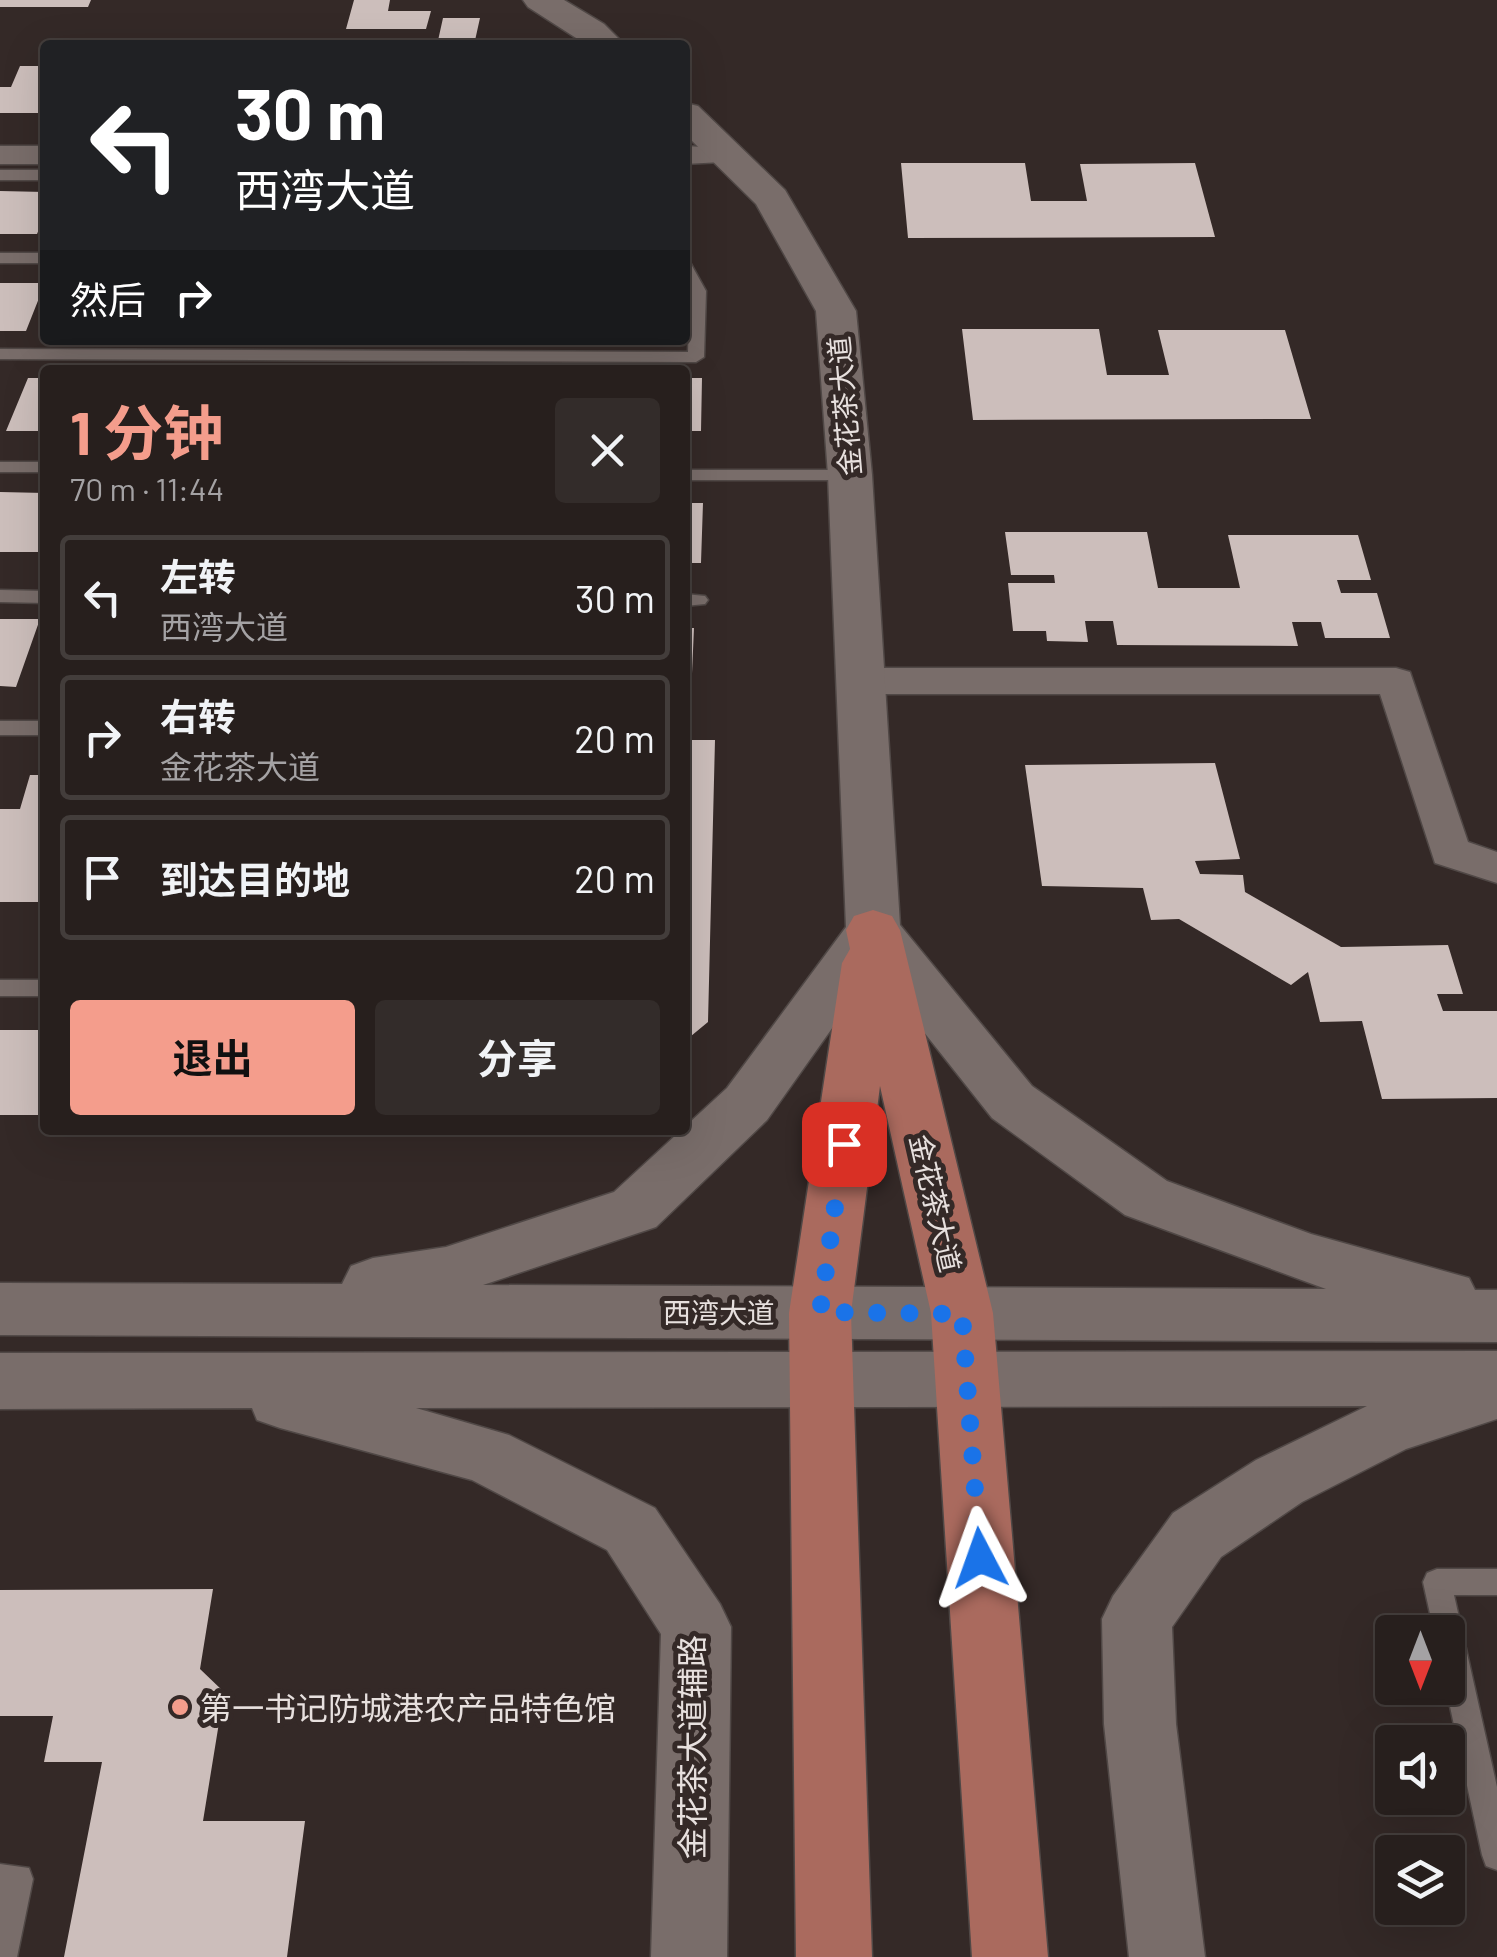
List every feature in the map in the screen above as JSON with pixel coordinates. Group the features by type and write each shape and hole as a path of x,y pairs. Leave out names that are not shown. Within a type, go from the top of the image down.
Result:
{"main road":[{"name":"金花茶大道","path":"834,1957 820,1312 874,930"},
{"name":"金花茶大道","path":"874,930 964,1346 1010,1957"}],"street":[{"path":"540,0 602,40"},
{"name":"金花茶大道","path":"690,119 772,198 836,311 850,475 874,930"},
{"path":"0,155 40,155"},
{"path":"690,155 730,155"},
{"path":"860,681 1396,681 1450,852 1497,868"},
{"path":"213,1309 446,1272 635,1210 747,1104 874,930 1012,1102 1146,1198 1305,1258 1497,1313"},
{"name":"西湾大道","path":"0,1308 820,1312 964,1346 1497,1378"},
{"name":"西湾大道","path":"0,1380 821,1379 964,1346 1497,1313"},
{"name":"金花茶大道辅路","path":"204,1380 486,1455 632,1529 696,1627 689,1957"},
{"path":"1167,1957 1140,1724 1137,1619 1197,1536 1278,1481 1388,1427 1497,1392"}],"lane":[{"path":"0,175 40,176"},
{"path":"0,258 40,258"},
{"path":"0,354 391,363 541,356 696,357 698,291 690,276"},
{"path":"0,467 40,467"},
{"path":"690,475 850,475"},
{"path":"0,596 40,596"},
{"path":"0,728 40,728"},
{"path":"0,988 40,988"},
{"path":"1497,1582 1437,1582 1497,1854"},
{"path":"0,1879 18,1879 1,1957"}],"building":[{"path":"0,0 91,0 88,7 0,7"},
{"path":"354,0 390,0 388,11 431,11 426,29 346,29"},
{"path":"443,18 480,18 475,40 438,40"},
{"path":"20,66 40,66 40,113 0,113 0,87 11,87"},
{"path":"901,163 1025,163 1031,201 1087,201 1080,164 1195,163 1215,237 908,238"},
{"path":"0,191 40,192 37,234 0,234"},
{"path":"0,283 40,283 40,296 26,331 0,331"},
{"path":"962,329 1099,329 1107,375 1169,375 1158,330 1285,330 1311,419 973,420"},
{"path":"28,378 40,378 40,431 6,431"},
{"path":"690,378 702,378 701,431 690,431"},
{"path":"0,492 40,493 40,552 0,552"},
{"path":"690,503 703,503 701,563 690,563"},
{"path":"1005,532 1147,532 1158,588 1240,588 1228,535 1358,535 1371,580 1337,580 1341,593 1377,593 1390,638 1325,638 1321,622 1292,622 1298,646 1117,645 1113,621 1085,621 1088,642 1047,641 1046,631 1013,631 1008,583 1055,583 1054,575 1011,575"},
{"path":"0,619 40,619 16,687 0,686"},
{"path":"690,628 694,628 691,696"},
{"path":"690,740 715,740 708,1022 690,1037"},
{"path":"1215,763 1240,859 1195,861 1200,874 1243,875 1245,892 1341,947 1448,945 1463,994 1437,994 1443,1011 1497,1011 1497,1098 1382,1099 1362,1021 1320,1022 1308,972 1291,985 1179,919 1151,920 1143,888 1042,886 1025,765"},
{"path":"30,775 40,775 40,902 0,902 0,809 20,809"},
{"path":"0,1030 40,1030 40,1115 0,1115"},
{"path":"213,1589 200,1669 224,1692 203,1821 305,1821 287,1957 64,1957 102,1762 44,1762 53,1716 0,1716 0,1590"}],"place":[{"name":"第一书记防城港农产品特色馆","path":"180,1707"}],"route":[{"path":"844,1144 820,1312 962,1314 980,1558"}]}
